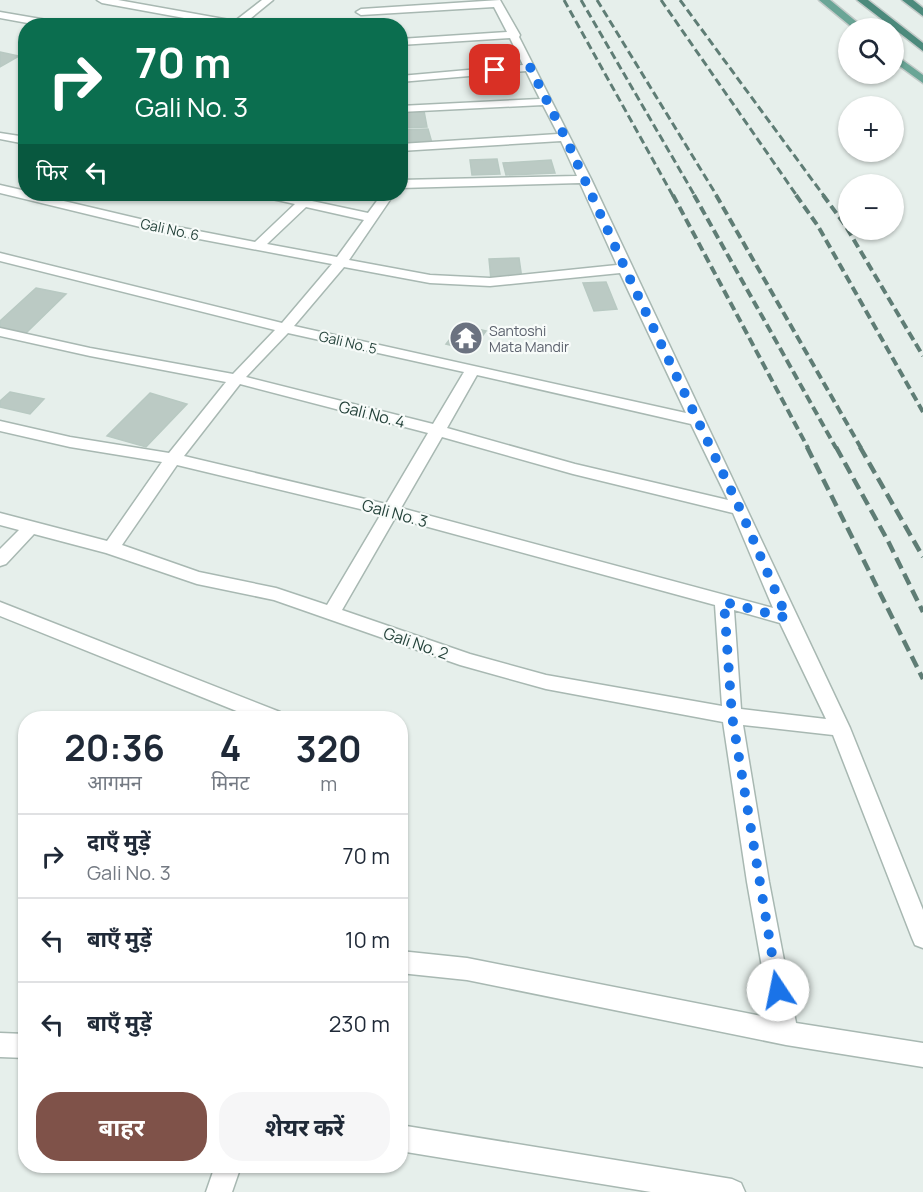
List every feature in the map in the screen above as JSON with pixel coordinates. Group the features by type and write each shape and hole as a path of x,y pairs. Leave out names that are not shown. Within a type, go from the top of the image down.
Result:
{"highway":[{"path":"862,0 923,48"},
{"path":"907,0 923,13"}],"main road":[{"path":"824,0 846,18"},
{"path":"904,65 923,80"}],"street":[{"path":"102,0 201,18"},
{"path":"247,18 268,0"},
{"path":"358,0 362,18"},
{"path":"361,12 496,2 565,136 840,728 923,938"},
{"path":"0,15 18,18"},
{"path":"408,42 515,35"},
{"path":"408,78 530,67"},
{"path":"408,109 547,102"},
{"path":"0,136 18,139"},
{"path":"408,147 565,136"},
{"path":"408,184 585,179"},
{"path":"0,201 6,190"},
{"name":"Gali No. 6","path":"51,201 157,227 340,263 460,282 505,281 625,268"},
{"path":"258,246 304,201"},
{"path":"320,201 373,218"},
{"path":"111,548 173,459 236,379 285,328 340,263 384,201"},
{"name":"Gali No. 5","path":"0,257 285,328 697,420"},
{"name":"Gali No. 4","path":"0,332 90,352 236,379 436,430 573,469 740,509"},
{"path":"333,612 436,430 473,370"},
{"name":"Gali No. 3","path":"0,426 70,442 173,459 391,511 787,618"},
{"name":"Gali No. 2","path":"0,519 111,548 197,578 276,594 467,660 546,682 732,716 840,728"},
{"path":"0,560 31,527"},
{"path":"724,602 732,716 758,882 786,1033"},
{"path":"0,609 255,711"},
{"path":"408,963 467,969 786,1033 923,1055"},
{"path":"0,1045 18,1046"},
{"path":"408,1139 732,1192"},
{"path":"219,1192 226,1173"}],"building":[{"path":"0,52 18,56 18,57 0,67"},
{"path":"424,111 427,127 408,128 408,112"},
{"path":"428,129 432,143 408,144 408,130"},
{"path":"497,159 500,174 472,175 470,160"},
{"path":"551,160 555,173 506,175 503,163"},
{"path":"519,258 522,279 491,280 489,259"},
{"path":"606,282 617,309 594,311 583,283"},
{"path":"36,288 66,294 23,336 0,330 0,321"},
{"name":"Santoshi Mata Mandir","path":"461,325 486,331 472,351 446,344"},
{"path":"10,392 44,399 30,414 0,407 0,401"},
{"path":"150,393 187,404 146,447 107,436"}],"railway":[{"path":"564,0 673,196"},
{"path":"581,0 695,196"},
{"path":"597,0 717,196"},
{"path":"661,0 797,196"},
{"path":"680,0 824,196"},
{"path":"673,195 808,448"},
{"path":"694,195 836,448"},
{"path":"716,195 861,448"},
{"path":"796,195 818,226 923,412"},
{"path":"823,195 845,225 923,356"},
{"path":"807,447 923,679"},
{"path":"836,447 888,541 923,612"},
{"path":"860,447 923,557"}],"place":[{"name":"Santoshi Mata Mandir","path":"466,338"}],"route":[{"path":"495,70 530,67 740,509 787,618 724,602 732,716 758,882 778,990"}]}
